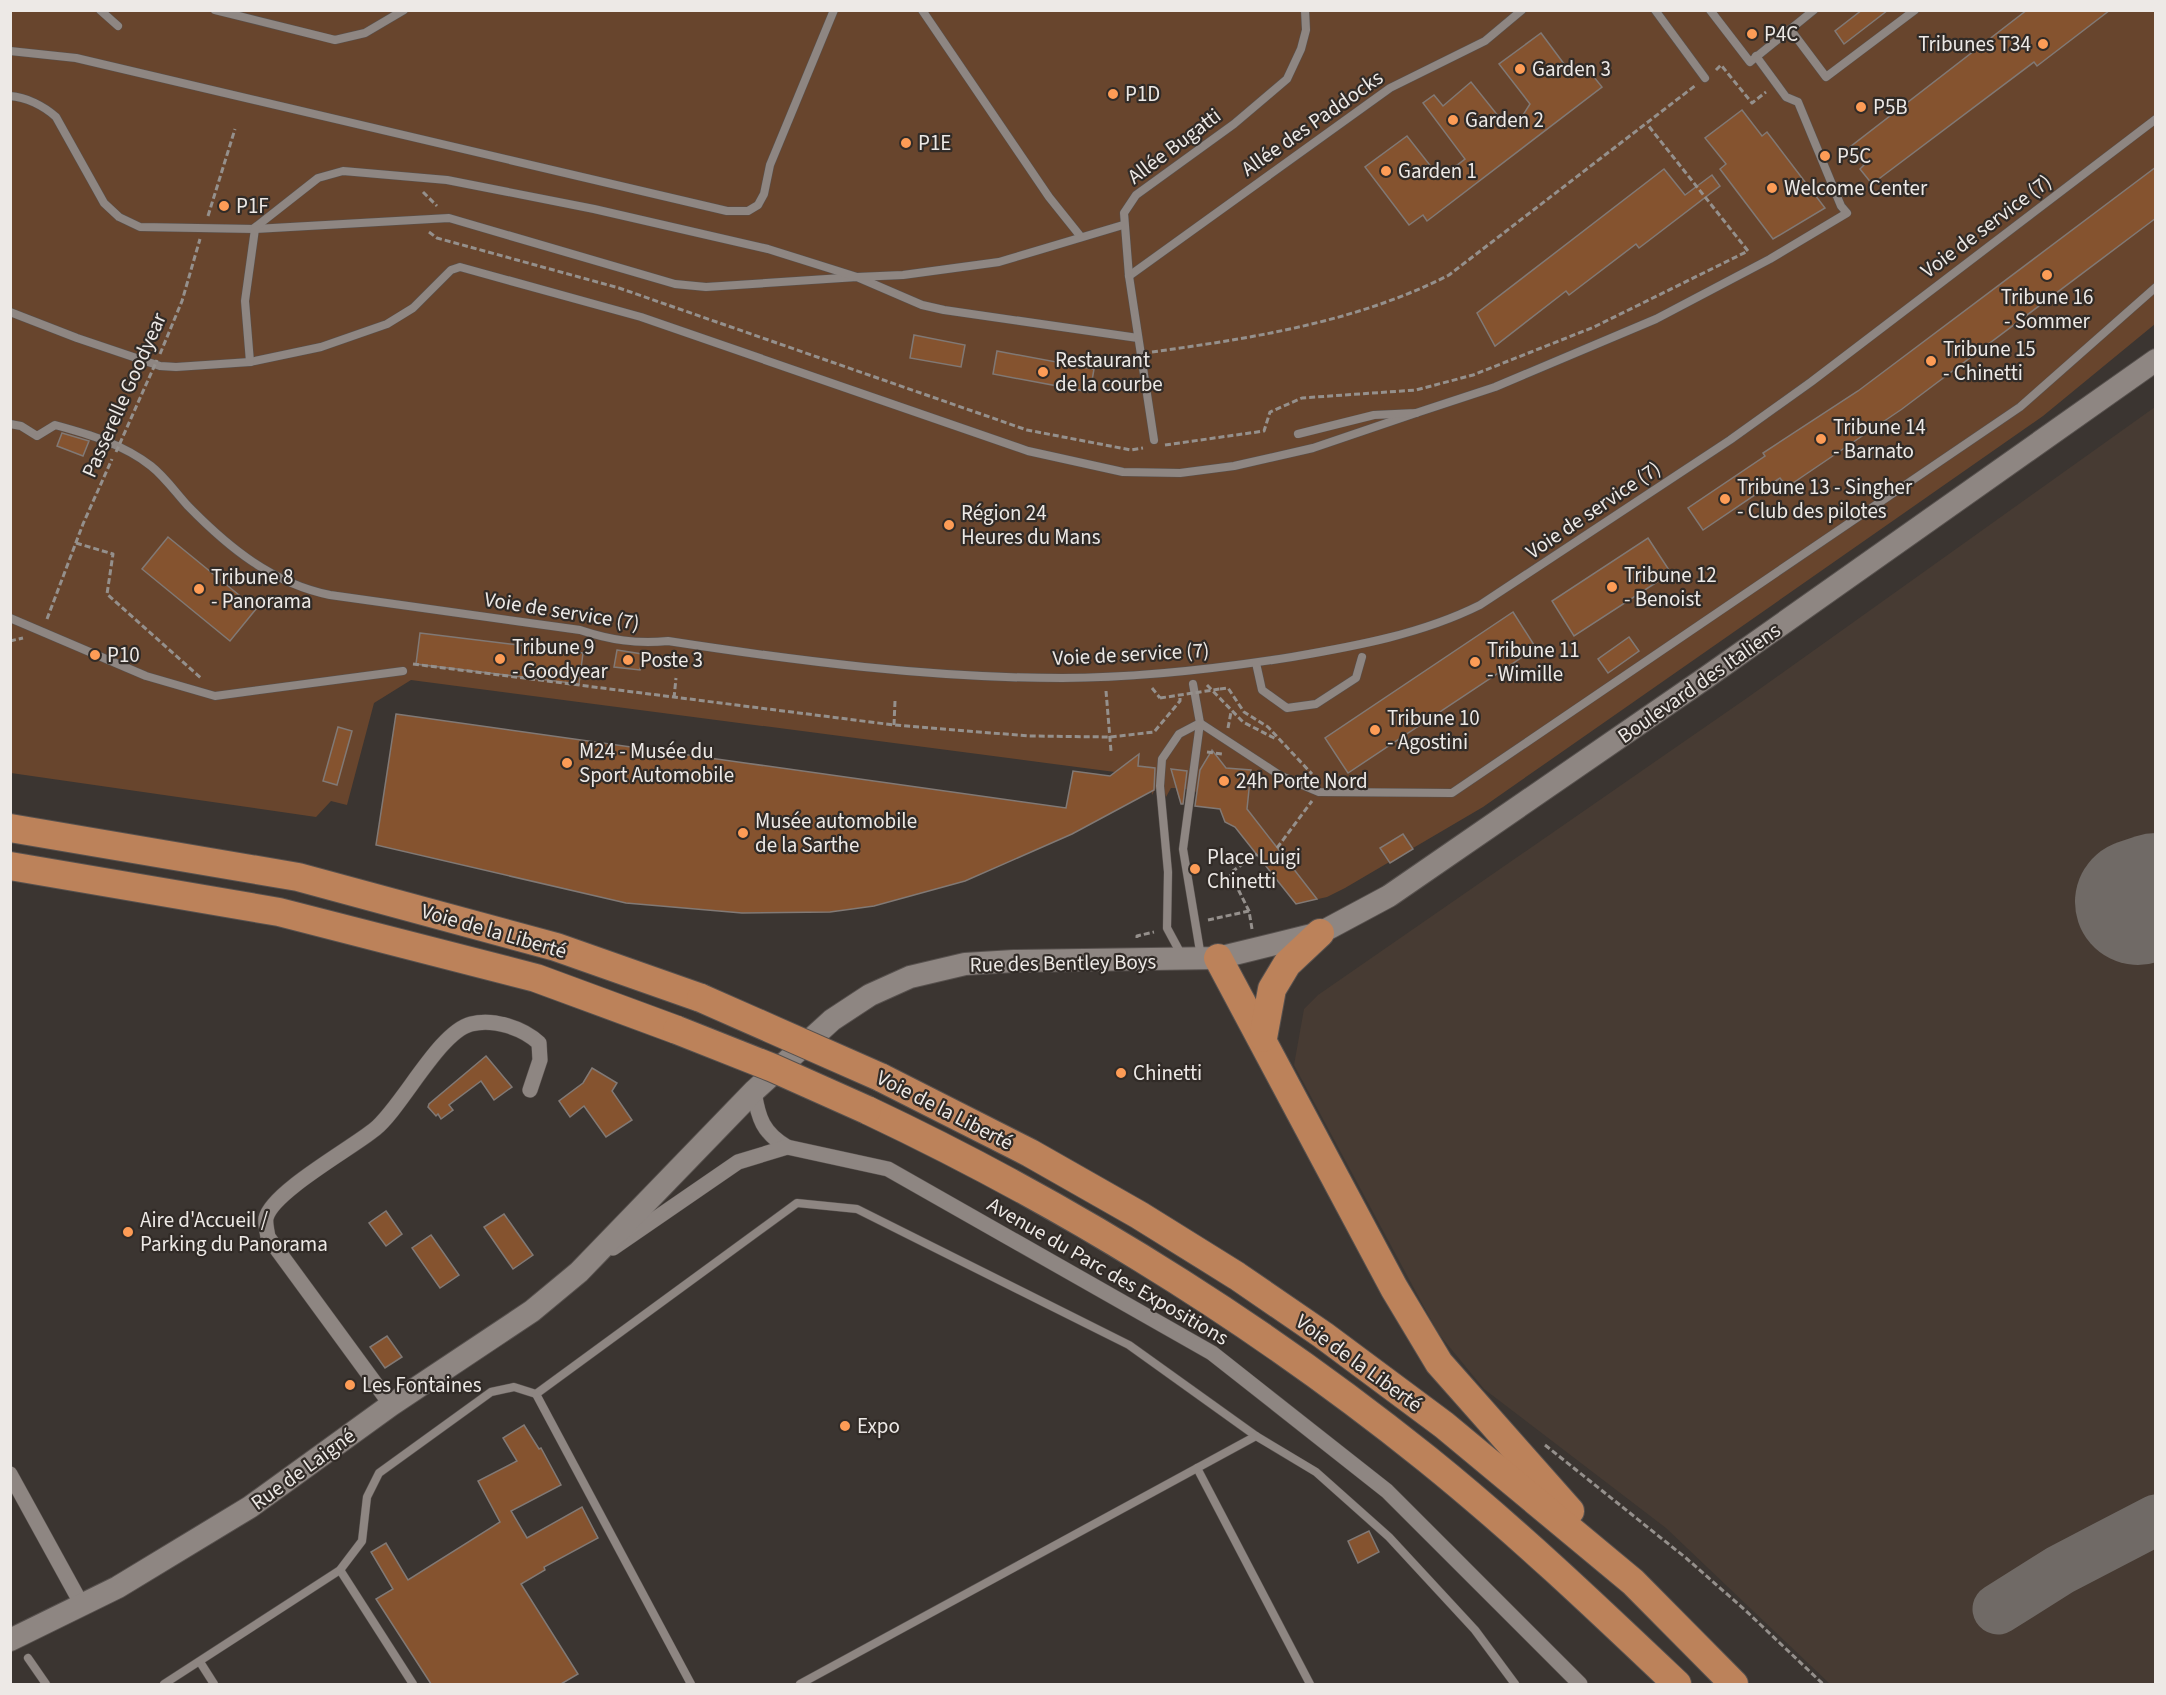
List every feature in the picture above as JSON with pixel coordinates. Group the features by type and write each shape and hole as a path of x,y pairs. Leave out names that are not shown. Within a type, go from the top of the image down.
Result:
{"highway":[{"name":"Voie de la Liberté","path":"10,828 298,877 556,947 701,998 880,1077 1030,1153 1120,1204 1274,1300 1444,1425 1633,1582 1734,1684"},
{"name":"Voie de la Liberté","path":"10,866 279,912 536,978 773,1068 867,1110 989,1170 1065,1213 1209,1300 1307,1368 1428,1460 1490,1511 1553,1566 1677,1684"},
{"path":"1263,1038 1272,989 1287,964 1320,933"},
{"path":"1201,959 1263,1038 1394,1288 1439,1363 1633,1582"}],"street":[{"name":"Boulevard des Italiens","path":"1201,959 1255,950 1320,933 1389,896 1704,679 2156,360"},
{"name":"Rue des Bentley Boys","path":"754,1091 832,1020 870,995 910,977 966,964 1014,961 1201,959"},
{"path":"391,1405 268,1237 266,1218 276,1200 377,1127 450,1038 470,1024 502,1024 527,1032 539,1043 540,1060 530,1090"},
{"path":"754,1091 763,1128 772,1139 787,1147"},
{"name":"Rue de Laigné","path":"10,1640 118,1587 250,1507 391,1405 532,1311 579,1272 754,1091"},
{"name":"Avenue du Parc des Expositions","path":"579,1272 738,1162 787,1147 888,1169 1212,1353 1387,1491 1580,1684"},
{"path":"10,1474 82,1605"}],"lane":[{"path":"100,10 118,26"},
{"path":"215,10 335,40 365,33 404,10"},
{"path":"10,51 76,58 727,211 748,211 758,205 764,194 770,165 834,10"},
{"path":"922,10 1049,197 1081,237"},
{"name":"Allée Bugatti","path":"1154,441 1129,276 1123,225 1124,213 1136,195 1234,124 1287,79 1301,49 1306,30 1305,10"},
{"name":"Allée des Paddocks","path":"1129,276 1390,88 1485,41 1522,10"},
{"path":"1655,10 1705,78"},
{"path":"10,312 160,366 250,362 321,347 387,324 413,308 451,270 460,267 641,316 1028,451 1123,472 1180,473 1234,466 1313,448 1495,387 1656,319 1770,259 1847,213 1841,206 1798,102 1786,98 1710,10"},
{"path":"1753,59 1814,10"},
{"path":"1790,29 1826,77 1915,10"},
{"path":"10,96 20,97 56,117 104,203 119,217 140,227 254,229 449,218 675,285 706,287 912,274 999,262 1123,225"},
{"name":"Voie de service (7)","path":"10,424 21,426 37,436 55,424 95,436 128,452 151,466 189,507 260,569 305,590 330,595 580,630 612,641 639,644 668,641 866,667 1062,678 1170,673 1256,663 1341,649 1449,621 1480,605 1749,427 2156,119"},
{"path":"250,362 245,301 254,229 289,199 328,173 343,171 466,183 594,209 768,249 857,277 922,304 944,310 1138,339"},
{"path":"1200,723 1281,776 1319,792 1452,793 2020,407 2156,287"},
{"path":"1298,434 1374,415 1416,413"},
{"path":"10,618 146,676 215,696 403,671"},
{"path":"1256,663 1262,690 1287,708 1316,704 1356,678 1362,657"},
{"path":"1193,684 1200,723 1183,849 1201,959"},
{"path":"1200,723 1179,734 1162,759 1160,786 1168,872 1167,928 1201,959"},
{"path":"536,1394 797,1203 857,1209 1129,1344 1256,1436 1316,1472 1389,1537 1475,1630 1515,1684"},
{"path":"164,1684 340,1570 362,1541 367,1497 380,1473 491,1392 514,1387 536,1394 691,1684"},
{"path":"800,1684 1256,1436"},
{"path":"1197,1468 1311,1684"},
{"path":"340,1570 412,1684"},
{"path":"28,1658 45,1684"},
{"path":"200,1662 214,1684"}],"path":[{"path":"1732,80 1752,103 1765,94"},
{"path":"1150,353 1299,327 1360,311 1422,289 1449,275 1683,95"},
{"path":"413,220 437,238 619,288 1027,430 1131,450 1264,431 1270,412 1302,398 1416,390 1473,375 1594,327 1748,251 1647,123"},
{"name":"Passerelle Goodyear","path":"42,633 92,502 182,301 235,129"},
{"path":"408,176 449,218"},
{"path":"76,543 113,554 107,594 202,679"},
{"path":"402,662 894,725 1029,736 1110,737 1154,732 1180,701 1180,690"},
{"path":"674,698 676,678"},
{"path":"1151,687 1160,698 1220,689 1228,688 1244,712 1268,727 1278,740 1243,722 1205,683"},
{"path":"1111,751 1106,689 1117,688"},
{"path":"894,725 895,701"},
{"path":"1255,950 1249,911 1230,873 1257,854"},
{"path":"1540,1441 1686,1558 1823,1684"}],"shaded area":[{"name":"Région 24 Heures du Mans","path":"11,11 2155,11 2155,324 2043,416 1483,807 1345,888 1327,897 1296,904 1235,827 1225,822 1225,815 1230,810 1196,806 1197,792 1185,789 1179,799 1176,788 1171,788 1166,797 1163,786 1157,786 1152,795 1151,785 1092,790 1070,787 1073,771 1098,774 1098,779 1108,781 1115,772 411,680 374,703 347,805 331,801 316,817 11,773"},
{"path":"2155,407 2155,1684 1830,1684 1666,1528 1484,1389 1438,1333 1294,1065 1304,1009 1318,995 1747,698"}],"building":[{"path":"1862,10 1888,10 1844,44 1835,31"},
{"path":"2027,10 2110,10 2037,66 2034,62 1872,184 1860,169 1864,165 1850,147"},
{"path":"1541,33 1573,76 1586,67 1602,87 1427,221 1423,215 1409,225 1365,167 1407,136 1440,178 1465,159 1423,103 1434,95 1443,106 1471,82 1507,127 1523,115 1530,104 1499,64"},
{"name":"Welcome Center","path":"1742,110 1762,136 1767,132 1825,208 1773,239 1720,169 1726,164 1705,138"},
{"path":"2156,167 2156,218 1902,409 1787,487 1780,478 1703,530 1688,508 1765,456 1763,453 1858,391"},
{"path":"1664,169 1685,195 1712,175 1720,186 1639,248 1636,244 1569,295 1566,291 1495,346 1477,313"},
{"path":"914,335 965,345 961,367 910,358"},
{"name":"Restaurant de la courbe","path":"997,351 1094,369 1090,392 993,374"},
{"path":"62,433 89,441 83,456 57,446"},
{"name":"Tribune 8 - Panorama","path":"168,537 256,609 230,641 142,569"},
{"name":"Tribune 12 - Benoist","path":"1648,538 1671,573 1574,636 1552,601"},
{"path":"1513,612 1536,648 1348,773 1325,738"},
{"name":"Tribune 9 - Goodyear","path":"420,633 583,653 579,684 416,664"},
{"path":"1629,637 1639,651 1608,673 1598,659"},
{"name":"Poste 3","path":"617,650 642,654 640,670 614,667"},
{"name":"M24 - Musée du Sport Automobile","path":"396,714 1066,808 1073,771 1110,776 1139,754 1138,766 1155,768 1154,790 1072,834 965,881 874,906 830,912 742,913 626,903 376,845"},
{"path":"338,727 352,731 337,785 323,781"},
{"path":"1212,750 1226,768 1251,770 1247,809 1317,899 1296,904 1235,827 1225,822 1220,809 1195,806 1200,770"},
{"path":"1171,769 1187,771 1183,804 1181,804"},
{"path":"1403,834 1413,849 1390,863 1380,848"},
{"path":"486,1056 512,1087 494,1100 481,1081 449,1105 453,1110 441,1119 438,1114 436,1116 428,1107 429,1104"},
{"path":"592,1068 617,1083 612,1091 632,1120 606,1137 584,1106 570,1117 559,1101 583,1083"},
{"path":"386,1211 402,1234 386,1246 369,1223"},
{"path":"504,1214 533,1255 513,1269 484,1227"},
{"path":"431,1235 459,1275 440,1288 412,1248"},
{"path":"387,1336 402,1357 385,1368 370,1347"},
{"path":"524,1425 539,1449 541,1448 561,1485 511,1511 527,1538 582,1507 598,1538 544,1567 545,1570 521,1584 578,1674 561,1684 431,1684 376,1599 393,1589 371,1552 386,1543 408,1580 500,1522 478,1481 517,1461 503,1438"},
{"path":"1369,1531 1379,1552 1358,1563 1348,1541"}],"taxiway":[{"path":"1998,1609 2060,1570 2156,1520"}],"runway":[{"path":"2138,902 2156,896"}],"place":[{"name":"P4C","path":"1752,34"},
{"name":"Tribunes T34","path":"2043,44"},
{"name":"Garden 3","path":"1520,69"},
{"name":"P1D","path":"1113,94"},
{"name":"P5B","path":"1861,107"},
{"name":"Garden 2","path":"1453,120"},
{"name":"P1E","path":"906,143"},
{"name":"P5C","path":"1825,156"},
{"name":"Garden 1","path":"1386,171"},
{"name":"Welcome Center","path":"1772,188"},
{"name":"P1F","path":"224,206"},
{"name":"Tribune 16 - Sommer","path":"2047,275"},
{"name":"Tribune 15 - Chinetti","path":"1931,361"},
{"name":"Restaurant de la courbe","path":"1043,372"},
{"name":"Tribune 14 - Barnato","path":"1821,439"},
{"name":"Tribune 13 - Singher - Club des pilotes","path":"1725,499"},
{"name":"Région 24 Heures du Mans","path":"949,525"},
{"name":"Tribune 12 - Benoist","path":"1612,587"},
{"name":"Tribune 8 - Panorama","path":"199,589"},
{"name":"P10","path":"95,655"},
{"name":"Tribune 9 - Goodyear","path":"500,659"},
{"name":"Poste 3","path":"628,660"},
{"name":"Tribune 11 - Wimille","path":"1475,662"},
{"name":"Tribune 10 - Agostini","path":"1375,730"},
{"name":"M24 - Musée du Sport Automobile","path":"567,763"},
{"name":"24h Porte Nord","path":"1224,781"},
{"name":"Musée automobile de la Sarthe","path":"743,833"},
{"name":"Place Luigi Chinetti","path":"1195,869"},
{"name":"Chinetti","path":"1121,1073"},
{"name":"Aire d'Accueil / Parking du Panorama","path":"128,1232"},
{"name":"Les Fontaines","path":"350,1385"},
{"name":"Expo","path":"845,1426"}]}
